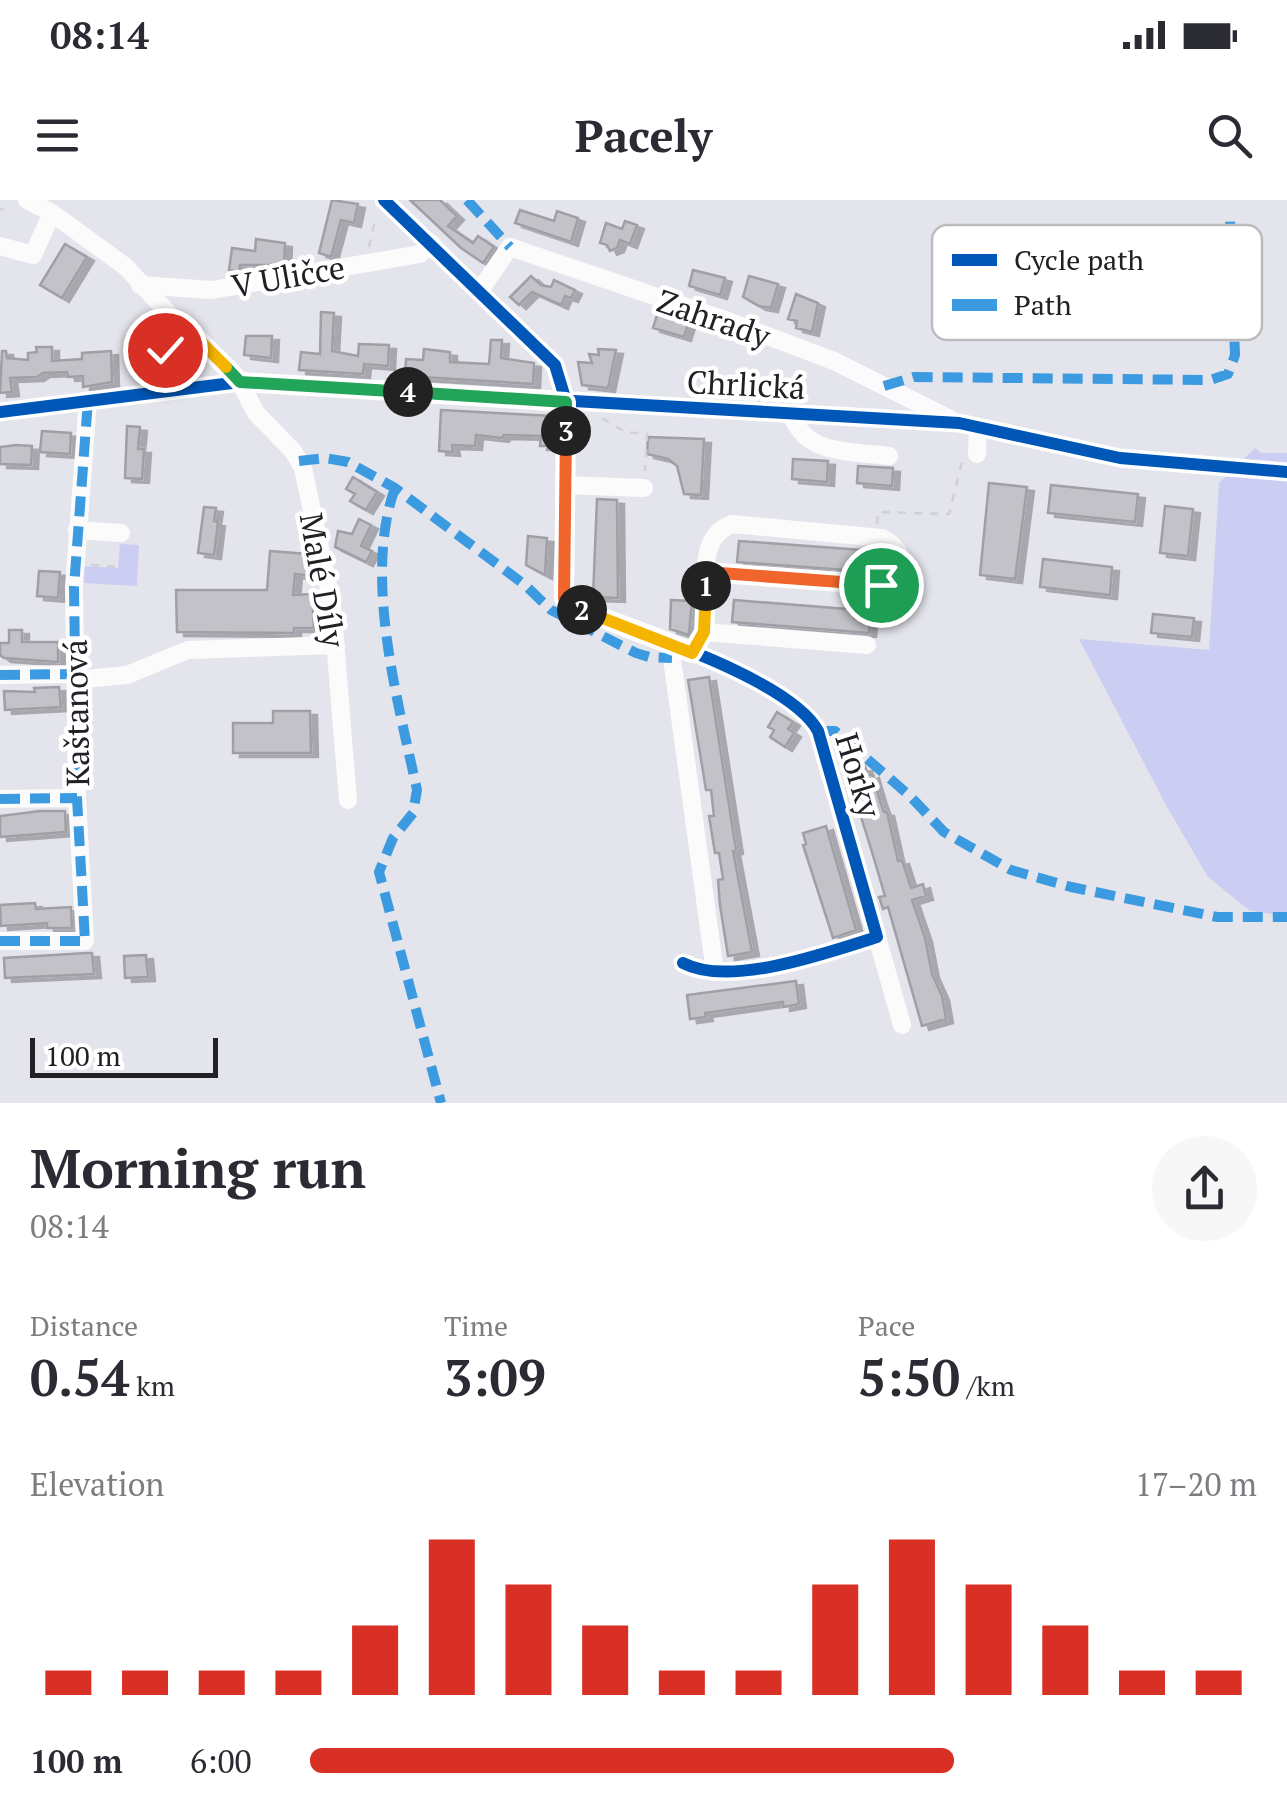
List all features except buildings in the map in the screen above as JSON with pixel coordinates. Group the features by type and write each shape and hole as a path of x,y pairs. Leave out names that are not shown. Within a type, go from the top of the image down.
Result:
{"street":[{"path":"26,200 126,267 187,346"},
{"path":"380,208 432,244 556,365 566,402"},
{"path":"0,246 33,255 52,214"},
{"name":"V Uličce","path":"140,284 212,290 420,254 432,244"},
{"name":"Zahrady","path":"480,290 510,247 834,361 968,426"},
{"path":"154,392 165,350 180,338 187,346"},
{"path":"187,346 204,343 240,382"},
{"name":"Chrlická","path":"0,412 240,382 968,426 1120,458 1287,472"},
{"name":"Malé Díly","path":"240,382 256,413 293,451 303,468 332,604 348,800"},
{"name":"Kaštanová","path":"0,941 85,941 74,677 75,565 88,400"},
{"name":"Horky","path":"566,402 564,598 573,606 767,686 798,706 814,724 902,1025"},
{"path":"790,414 796,428 810,442 825,448 889,456"},
{"path":"968,426 977,454"},
{"path":"565,485 644,488"},
{"path":"692,653 704,632 708,543 732,524 882,538 894,543 902,562 892,581 881,585 707,572"},
{"path":"77,530 121,533"},
{"path":"704,632 867,645"},
{"path":"0,674 127,674 188,650 336,644"},
{"path":"670,644 715,972"},
{"path":"0,799 77,798"},
{"path":"683,963 715,972 800,961 878,937"}],"path":[{"path":"366,262 380,208"},
{"path":"187,346 188,388"},
{"path":"602,418 626,432 646,434 646,458"},
{"path":"878,512 949,514 961,468"},
{"path":"75,565 119,567"}],"shaded area":[{"path":"1255,448 1261,453 1287,453 1287,917 1249,910 1208,877 1079,639 1209,650 1219,483"},
{"path":"120,544 139,545 137,586 82,583 82,566 118,568"}],"marked path":[{"path":"467,200 510,247"},
{"path":"1230,220 1230,225"},
{"path":"884,386 914,377 1210,380 1228,374 1235,355 1234,340"},
{"path":"0,941 85,941 77,798 74,587 88,400"},
{"path":"299,461 325,458 348,462 395,488 525,585 551,610 636,653 672,658"},
{"path":"395,488 386,523 383,599 393,679 417,790 413,813 393,838 379,872 441,1103"},
{"path":"0,675 74,674"},
{"path":"818,731 835,731 910,796 944,832 1011,870 1071,887 1217,917 1287,917"},
{"path":"0,799 77,798"}],"cycle path":[{"path":"384,200 555,365 566,401 564,597 573,606 743,674 802,711 818,731 877,937 752,970 703,970 683,963"},
{"path":"0,412 240,382 959,423 1120,458 1287,472"}],"route":[{"path":"165,350 180,338 197,338 240,382 566,402 564,598 573,606 692,653 704,632 707,572 881,585"}]}
